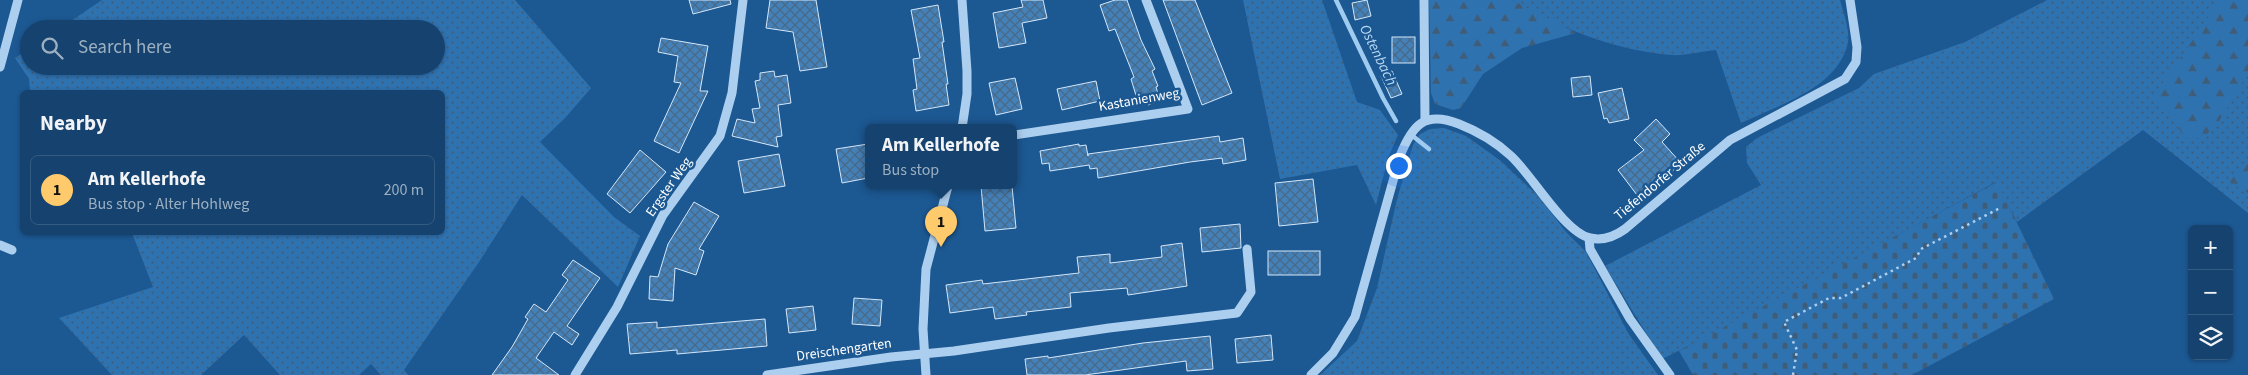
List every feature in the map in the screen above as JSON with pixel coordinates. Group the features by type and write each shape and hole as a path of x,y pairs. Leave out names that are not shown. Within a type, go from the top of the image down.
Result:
{"street":[{"path":"0,67 18,0"},
{"name":"Ergster Weg","path":"575,375 616,307 663,215 720,136 732,93 743,0"},
{"path":"962,0 967,78 962,124"},
{"name":"Kastanienweg","path":"1017,135 1188,108 1146,0"},
{"path":"1424,0 1425,120"},
{"name":"Tiefendorfer Straße","path":"1589,238 1600,239 1617,235 1730,140 1752,126 1820,94 1845,78 1856,62 1857,47 1850,0"},
{"path":"1311,375 1333,353 1355,317 1400,156 1411,130 1425,120 1450,120 1464,126 1510,155 1534,181 1561,217 1578,232 1589,238 1590,249 1630,319 1670,375"},
{"path":"926,375 923,330 926,270 947,189"},
{"path":"0,245 12,250"},
{"name":"Dreischengarten","path":"767,375 1108,328 1237,314 1251,292 1247,249"}],"path":[{"path":"1793,375 1797,350 1784,322 1829,298 1841,298 1849,294 1916,258 1921,248 2000,208"}],"green space":[{"path":"102,0 515,0 591,88 566,117 540,142 614,217 640,236 618,287 522,195 479,262 404,370 408,375 381,375 371,364 359,375 280,375 244,335 201,375 112,375 59,318 153,287 133,235 445,235 445,90 30,90 29,79 26,75 445,75 445,20 72,20"},
{"path":"1243,0 1322,0 1357,102 1380,110 1398,135 1388,158 1376,205 1357,165 1280,179"},
{"path":"1429,0 1512,0 1576,33 1522,48 1483,74 1461,108 1453,110 1435,104 1431,93"},
{"path":"1512,0 1840,0 1847,26 1848,42 1842,58 1833,72 1820,83 1789,102 1741,123 1716,50 1671,55 1629,48 1569,29"},
{"path":"2047,0 2248,0 2248,213 2143,130 2017,222 1996,182 1733,324 1662,359 1605,266 1761,185 1747,163 1746,147 1757,138 1859,88 1874,74 1965,42"},
{"path":"2219,0 2248,0 2248,73 2218,123 2203,138 2186,138 2153,97"},
{"path":"20,55 20,66 15,58"},
{"path":"1444,128 1466,136 1501,161 1539,197 1566,232 1586,252 1628,333 1658,375 1320,375 1357,341 1377,288 1397,199 1413,145 1420,134 1430,129"},
{"path":"2248,162 2248,193 2227,181"},
{"path":"1997,182 2054,299 1912,375 1693,375 1679,351"}],"building":[{"path":"689,0 730,0 731,4 693,14"},
{"path":"770,0 816,0 827,67 800,71 793,32 766,28"},
{"path":"1021,0 1043,0 1047,18 1022,23 1026,43 999,48 993,13 1023,7"},
{"path":"1115,0 1127,0 1141,40 1155,69 1152,71 1158,86 1156,87 1160,100 1148,105 1145,99 1138,102 1131,79 1134,77 1115,29 1109,31 1100,5"},
{"path":"1163,0 1195,0 1232,93 1202,105"},
{"path":"1367,0 1371,16 1355,20 1352,3"},
{"path":"938,5 944,42 942,42 949,105 916,111 913,90 917,89 913,59 920,58 911,10"},
{"path":"1392,37 1415,37 1415,63 1392,63"},
{"path":"661,38 708,46 700,91 708,91 679,153 654,141 681,83 674,82 678,56 658,52"},
{"path":"774,71 775,77 787,75 791,103 778,105 782,136 776,137 778,147 732,136 737,119 755,123 752,109 760,108 755,81 760,80 760,73"},
{"path":"1392,71 1402,94 1391,98 1381,76"},
{"path":"1590,76 1592,95 1573,97 1571,78"},
{"path":"1015,78 1022,109 996,115 989,83"},
{"path":"1096,81 1100,101 1062,110 1057,89"},
{"path":"1622,88 1629,119 1609,123 1607,118 1604,119 1598,93"},
{"path":"1656,119 1670,134 1662,142 1681,163 1668,175 1666,173 1637,195 1618,170 1644,150 1634,140"},
{"path":"1219,136 1220,142 1243,138 1246,160 1223,164 1222,158 1098,178 1097,168 1090,169 1089,165 1050,171 1049,163 1042,164 1040,151 1079,144 1079,146 1086,145 1088,156 1088,154"},
{"path":"865,144 865,179 842,183 836,149"},
{"path":"640,150 666,172 630,213 607,194"},
{"path":"779,154 785,186 744,193 738,161"},
{"path":"1313,179 1318,222 1279,226 1275,183"},
{"path":"981,189 1012,189 1016,228 985,231"},
{"path":"694,202 719,216 699,249 704,251 696,275 675,268 673,301 649,299 650,276 658,277 668,244"},
{"path":"1240,224 1241,248 1202,252 1200,228"},
{"path":"1182,243 1187,286 1128,295 1127,288 1070,293 1071,307 1026,312 1027,315 995,319 993,307 950,313 946,285 982,280 983,284 1079,273 1077,257 1110,254 1110,263 1162,257 1161,246"},
{"path":"1268,251 1320,251 1320,275 1268,275"},
{"path":"573,260 600,278 567,326 579,334 572,345 554,332 536,358 559,375 492,375 512,347 528,319 525,317 534,304 546,312 568,280 562,275"},
{"path":"854,298 882,300 880,326 852,324"},
{"path":"813,306 816,330 789,333 786,309"},
{"path":"765,319 767,346 677,354 677,350 630,354 627,324 657,322 657,328"},
{"path":"1271,335 1273,360 1237,363 1235,339"},
{"path":"1210,336 1213,369 1187,371 1186,361 1085,375 1027,375 1025,359 1048,356 1048,358 1143,343"}],"waterway":[{"name":"Ostenbach","path":"1336,0 1396,121"},
{"name":"Ostenbach","path":"1414,137 1429,149"}],"place":[{"name":"Am Kellerhofe","path":"941,247"}]}
